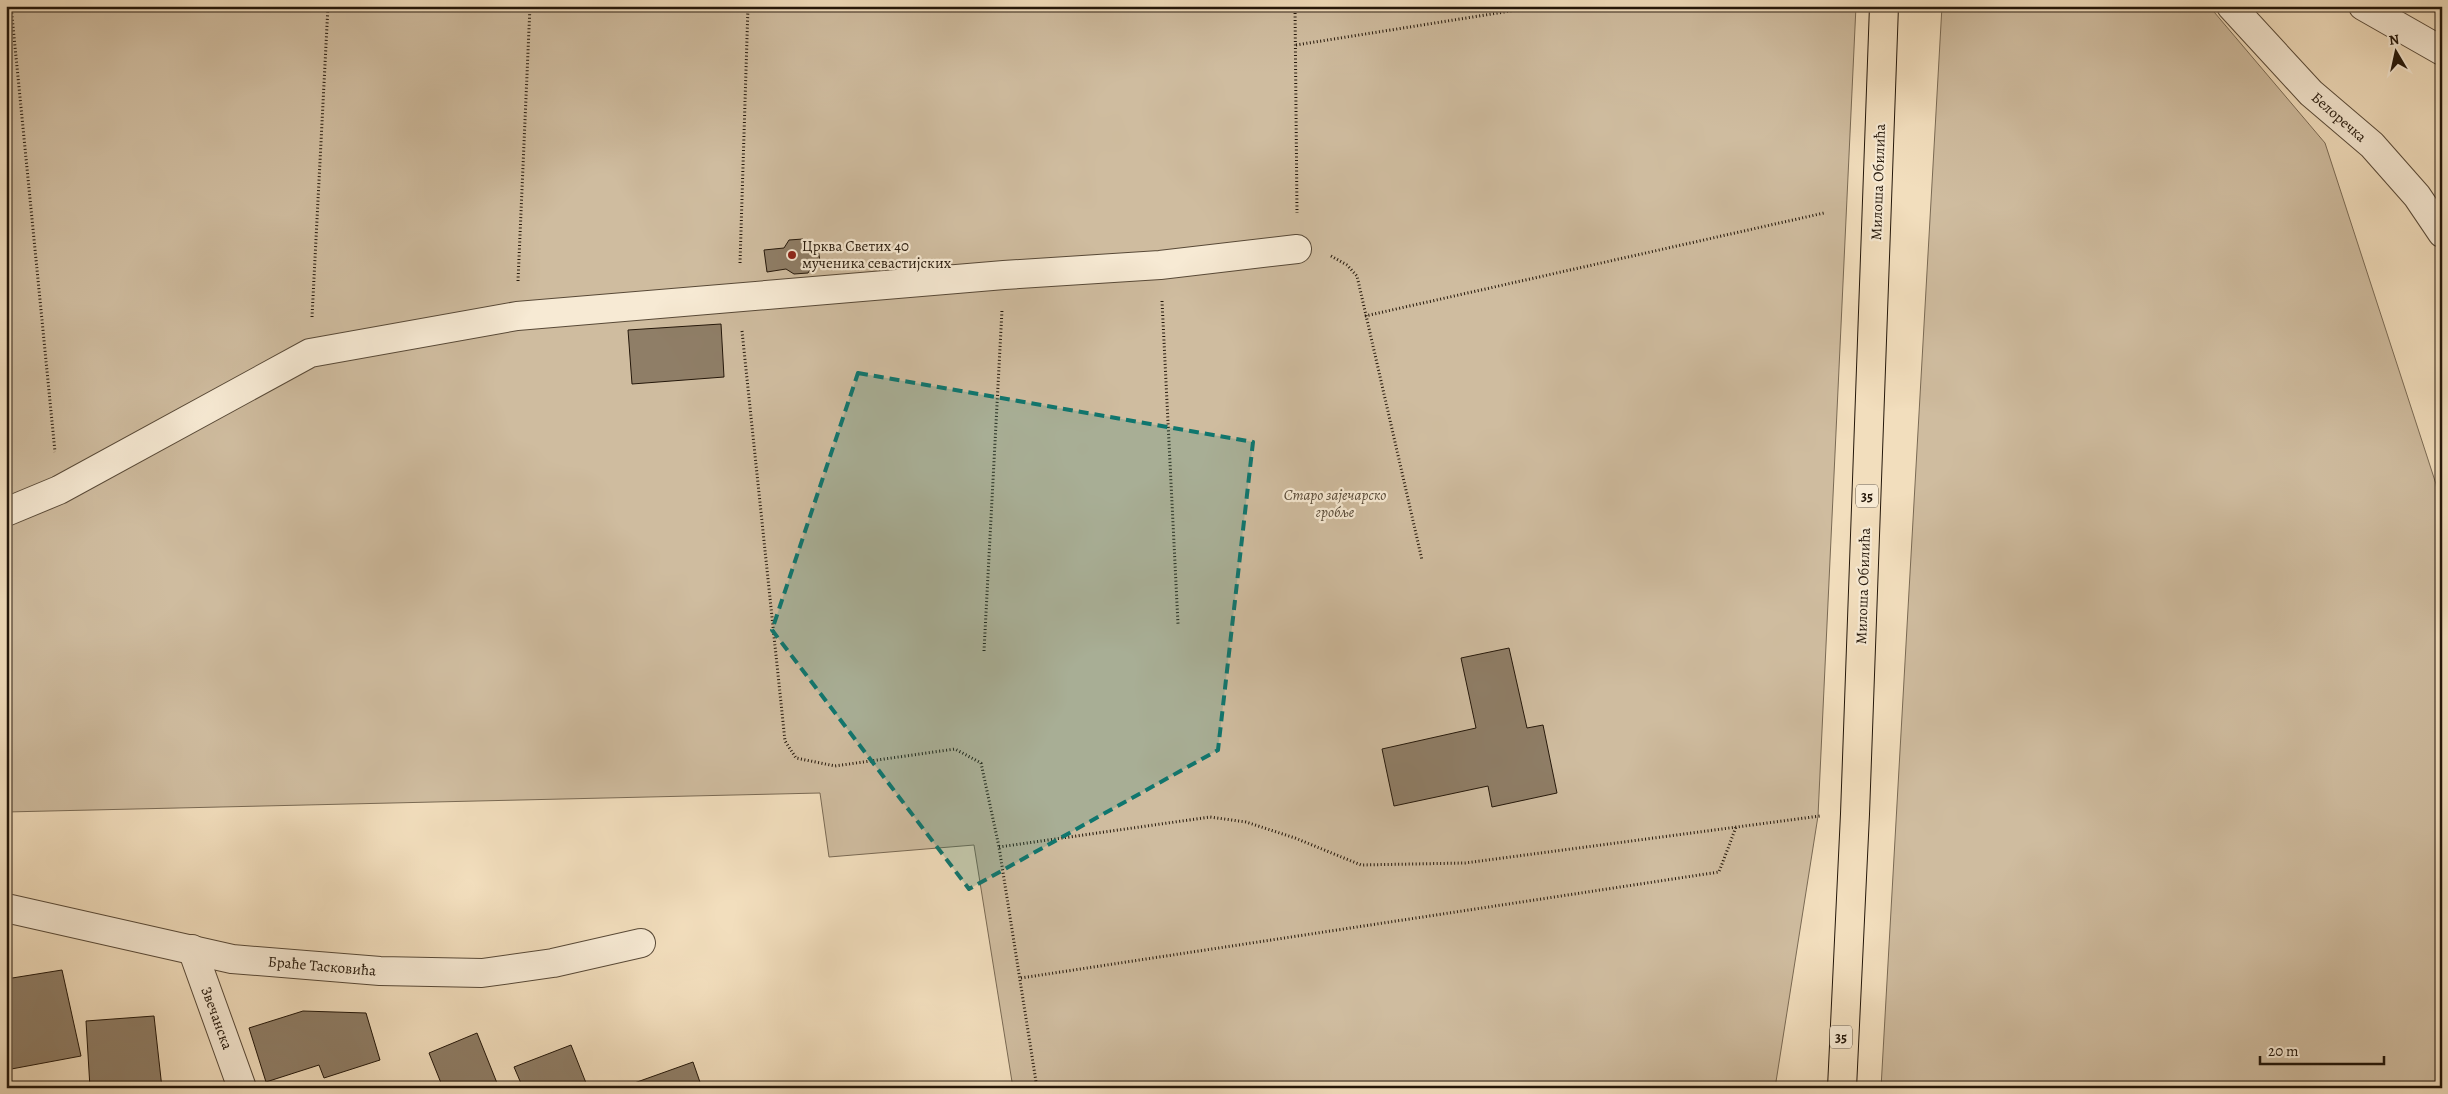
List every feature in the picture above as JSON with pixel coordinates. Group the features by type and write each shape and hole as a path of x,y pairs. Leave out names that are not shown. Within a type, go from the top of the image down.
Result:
{"main road":[{"name":"Милоша Обилића","path":"1842,1088 1855,814 1884,6"},
{"name":"Милоша Обилића","path":"1833,1088 1848,987"}],"street":[{"name":"Белоречка","path":"2230,6 2311,93 2372,145 2417,196 2442,233"},
{"path":"2363,6 2442,51"},
{"path":"6,512 59,490 310,352 517,316 1004,275 1160,265 1297,249"},
{"name":"Браће Тасковића","path":"6,908 232,958 370,970 482,973 553,963 640,943"},
{"name":"Звечанска","path":"192,949 242,1088"}],"path":[{"path":"11,6 59,490"},
{"path":"310,352 328,6"},
{"path":"517,316 530,6"},
{"path":"748,6 739,298 785,741 796,758 835,766 955,749 980,764 999,847 1037,1088"},
{"path":"1295,6 1297,249 1328,255 1348,265 1357,276 1422,560"},
{"path":"1296,45 1542,6"},
{"path":"1365,316 1824,213"},
{"path":"1160,265 1178,624"},
{"path":"984,651 1004,275"},
{"path":"999,847 1210,817 1246,822 1295,838 1362,865 1466,864 1818,816 1855,814"},
{"path":"1020,978 1718,872 1736,827"}],"highlighted area":[{"path":"858,373 1253,442 1218,750 969,889 772,630"}],"green space":[{"name":"Старо зајечарско гробље","path":"6,6 1856,6 1818,816 1775,1088 1013,1088 974,845 829,857 820,793 6,812"},
{"path":"1942,6 2209,6 2325,143 2436,484 2442,522 2442,1088 1881,1088"}],"building":[{"name":"Црква Светих 40 мученика севастијских","path":"803,239 809,246 818,249 820,261 813,265 808,273 794,274 786,269 767,272 764,250 784,248 789,240"},
{"path":"721,324 724,377 632,384 628,330"},
{"path":"1509,648 1527,728 1543,725 1557,793 1492,807 1488,786 1394,806 1382,749 1476,728 1461,658"},
{"path":"62,970 81,1056 6,1070 6,979"},
{"path":"303,1011 366,1013 380,1060 324,1078 319,1065 266,1082 249,1028"},
{"path":"154,1016 162,1088 90,1088 86,1021"},
{"path":"477,1033 499,1088 443,1088 429,1053"},
{"path":"571,1045 588,1088 523,1088 514,1067"},
{"path":"693,1062 702,1088 623,1088 623,1087"}],"place":[{"name":"Црква Светих 40 мученика севастијских","path":"792,255"}]}
